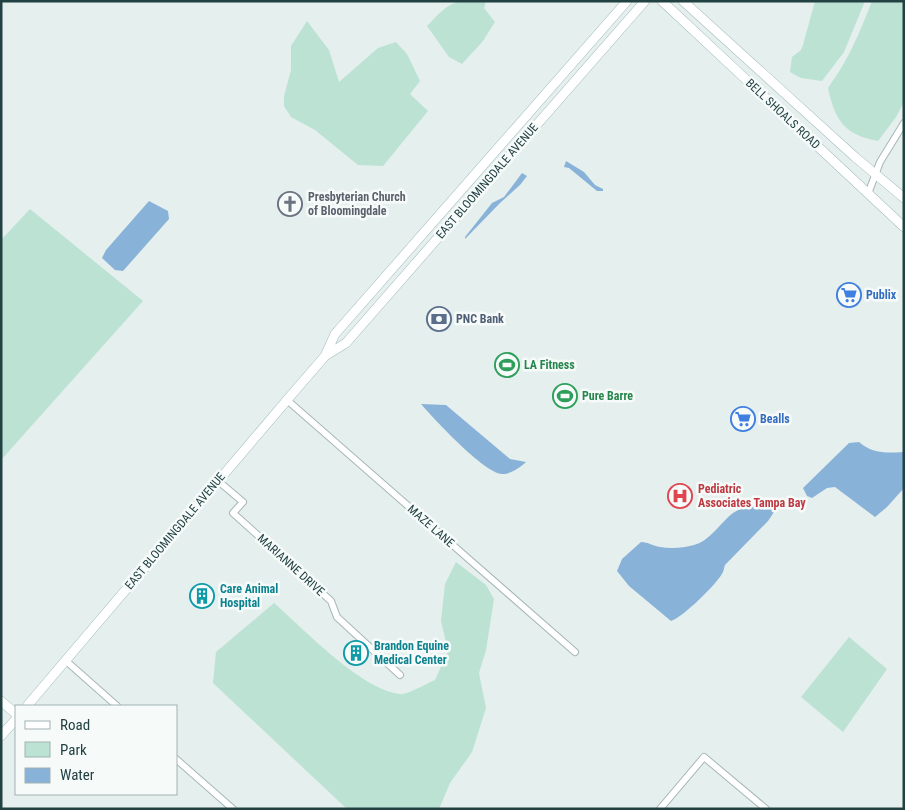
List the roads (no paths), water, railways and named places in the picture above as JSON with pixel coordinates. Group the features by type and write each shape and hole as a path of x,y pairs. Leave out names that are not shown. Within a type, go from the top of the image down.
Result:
{"main road":[{"name":"EAST BLOOMINGDALE AVENUE","path":"28,705 217,480 325,356 335,334 627,1"},
{"name":"EAST BLOOMINGDALE AVENUE","path":"325,356 346,343 645,1"},
{"name":"BELL SHOALS ROAD","path":"662,1 904,227"},
{"name":"BELL SHOALS ROAD","path":"683,1 904,198"},
{"path":"1,701 15,713"},
{"path":"1,736 15,720"}],"street":[{"path":"868,194 877,175 880,162 904,123"},
{"name":"MAZE LANE","path":"287,400 575,652"},
{"name":"MARIANNE DRIVE","path":"217,480 243,502 233,513 331,600 337,617 400,675"},
{"path":"66,660 116,705"},
{"path":"660,809 704,757 766,809"},
{"path":"178,761 232,809"}],"water":[{"path":"566,161 584,172 603,191 597,191 569,168 564,167"},
{"path":"522,173 527,176 520,185 465,239 492,203 504,197"},
{"path":"149,201 168,211 169,219 123,271 115,270 102,258 106,250"},
{"path":"421,404 446,405 510,459 526,462 508,473 502,474 494,471 484,465 460,444"},
{"path":"859,442 875,451 904,452 904,488 875,517 835,487 827,488 812,498 807,496 803,488 849,443"},
{"path":"783,504 725,565 720,577 707,592 683,614 671,621 629,586 617,571 622,559 641,542 668,548 694,545 705,540 728,517 738,510"}],"place":[{"name":"Presbyterian Church of Bloomingdale","path":"290,204"},
{"name":"Publix","path":"849,295"},
{"name":"PNC Bank","path":"439,319"},
{"name":"LA Fitness","path":"507,365"},
{"name":"Pure Barre","path":"565,396"},
{"name":"Bealls","path":"743,419"},
{"name":"Pediatric Associates Tampa Bay","path":"680,496"},
{"name":"Care Animal Hospital","path":"202,596"},
{"name":"Brandon Equine Medical Center","path":"356,653"}]}
